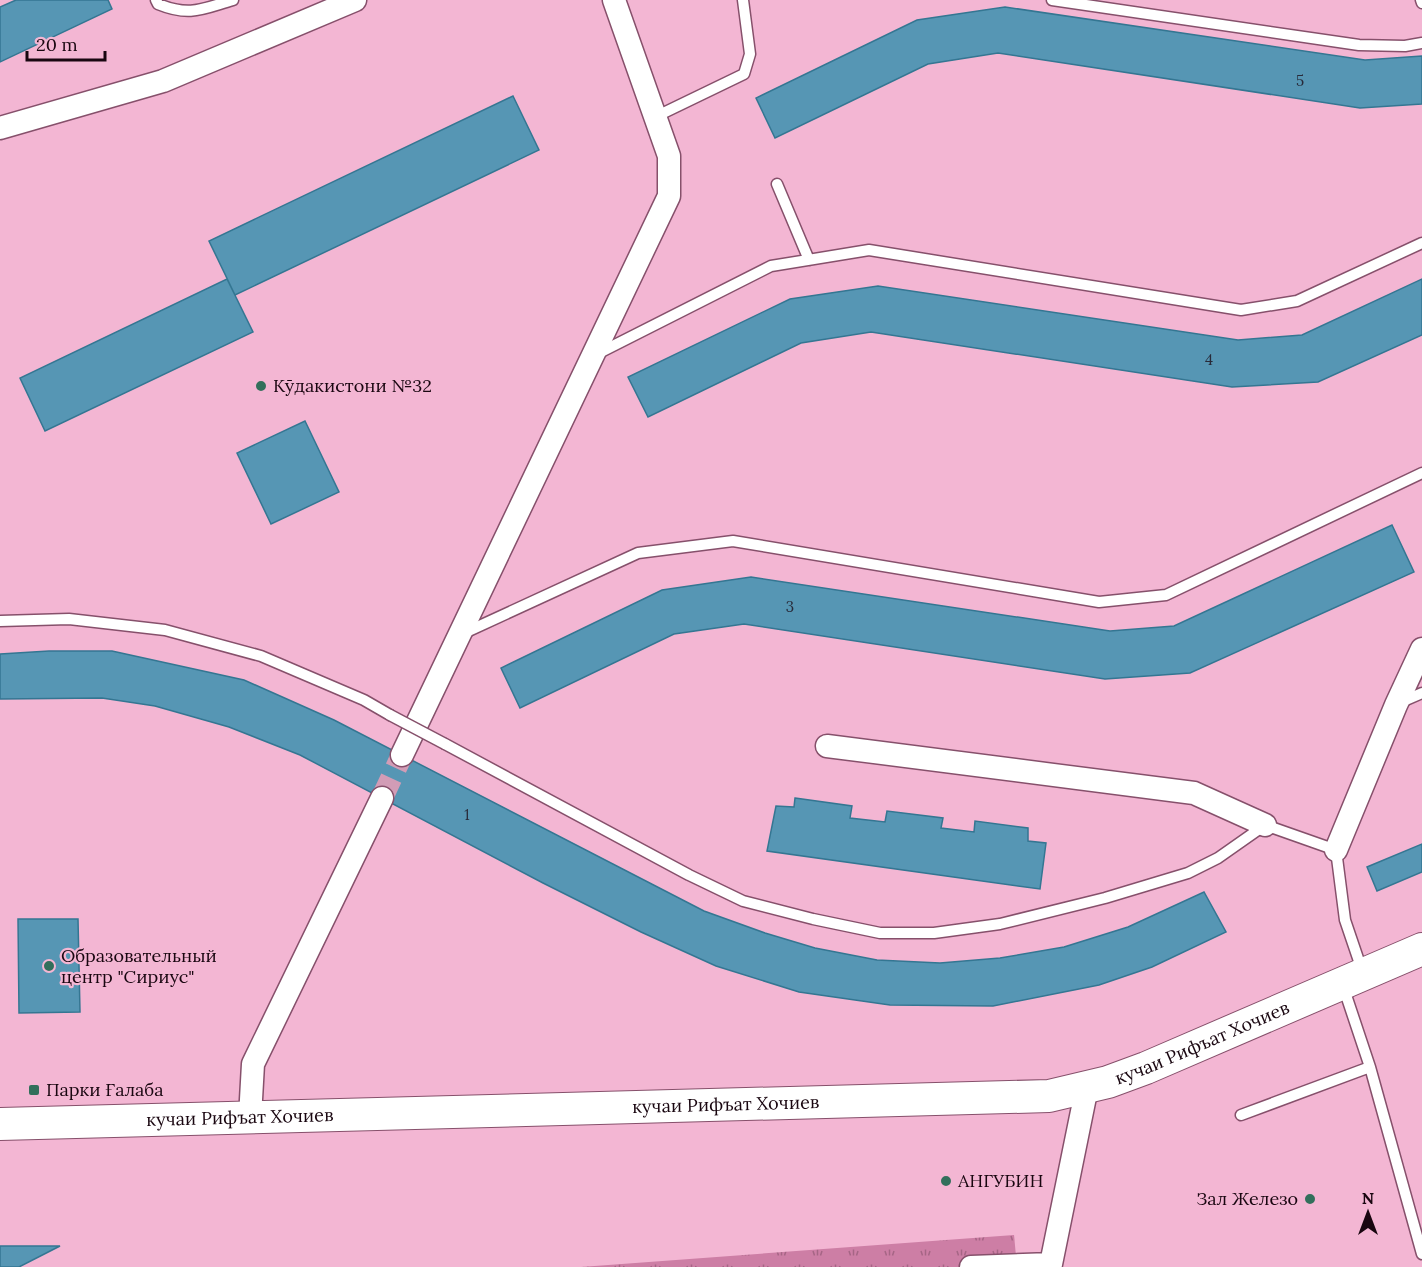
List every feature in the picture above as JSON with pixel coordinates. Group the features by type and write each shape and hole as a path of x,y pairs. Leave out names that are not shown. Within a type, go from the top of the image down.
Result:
{"main road":[{"name":"кучаи Рифъат Хочиев","path":"0,1124 1049,1096 1108,1082 1146,1068 1422,949"}],"street":[{"path":"0,128 163,81 355,0"},
{"path":"402,755 669,196 669,156 615,0"},
{"path":"1335,850 1422,649"},
{"path":"827,746 1194,793 1265,825"},
{"path":"250,1117 253,1064 382,798"},
{"path":"971,1267 1050,1265 1087,1087"}],"lane":[{"path":"156,0 158,4 175,11 192,12 233,0"},
{"path":"655,117 744,74 750,54 743,0"},
{"path":"1053,0 1359,45 1405,46 1422,43"},
{"path":"777,184 809,260"},
{"path":"594,355 771,266 869,250 1241,310 1297,301 1422,243"},
{"path":"459,636 638,553 733,541 1099,602 1166,595 1422,473"},
{"path":"0,621 69,619 165,630 261,656 364,700 689,875 743,901 813,920 880,933 934,933 1000,924 1105,898 1188,873 1218,858 1265,825 1335,850 1352,979 1370,1068 1422,1254"},
{"path":"1396,705 1422,693"},
{"path":"1241,1115 1370,1068"}],"green space":[{"path":"1014,1235 1017,1267 581,1267"}],"building":[{"path":"16,0 108,0 112,9 0,62 0,7"},
{"path":"1005,7 1365,60 1422,56 1422,104 1360,108 998,53 928,64 775,138 756,98 917,20"},
{"path":"513,96 539,150 235,295 209,241"},
{"path":"227,279 253,332 45,431 20,378"},
{"path":"1422,279 1422,335 1318,382 1232,387 871,332 801,343 648,417 628,377 790,299 878,286 1238,340 1302,335"},
{"path":"305,421 339,492 271,524 237,453"},
{"path":"1392,525 1414,572 1190,673 1105,679 744,624 674,634 520,708 501,668 662,590 751,577 1110,631 1174,626"},
{"path":"112,651 244,680 334,720 704,911 815,948 877,960 940,963 1000,958 1064,947 1128,927 1204,892 1226,932 1152,967 1099,985 993,1006 890,1005 799,992 716,966 641,932 300,755 229,727 155,706 102,698 0,699 0,654"},
{"path":"795,798 852,806 850,818 885,822 887,811 943,818 941,828 974,832 975,821 1028,828 1028,841 1046,843 1040,889 767,851 776,806 794,807"},
{"path":"1422,844 1422,872 1377,891 1367,867"},
{"path":"18,919 78,919 80,1012 19,1013"},
{"path":"0,1246 60,1246 19,1267 0,1267"}],"tunnel":[{"path":"382,798 402,755"}],"place":[{"name":"Кӯдакистони №32","path":"261,386"},
{"name":"Образовательный центр \"Сириус\"","path":"49,966"},
{"name":"Парки Ғалаба","path":"34,1090"},
{"name":"АНГУБИН","path":"946,1181"},
{"name":"Зал Железо","path":"1310,1199"}]}
